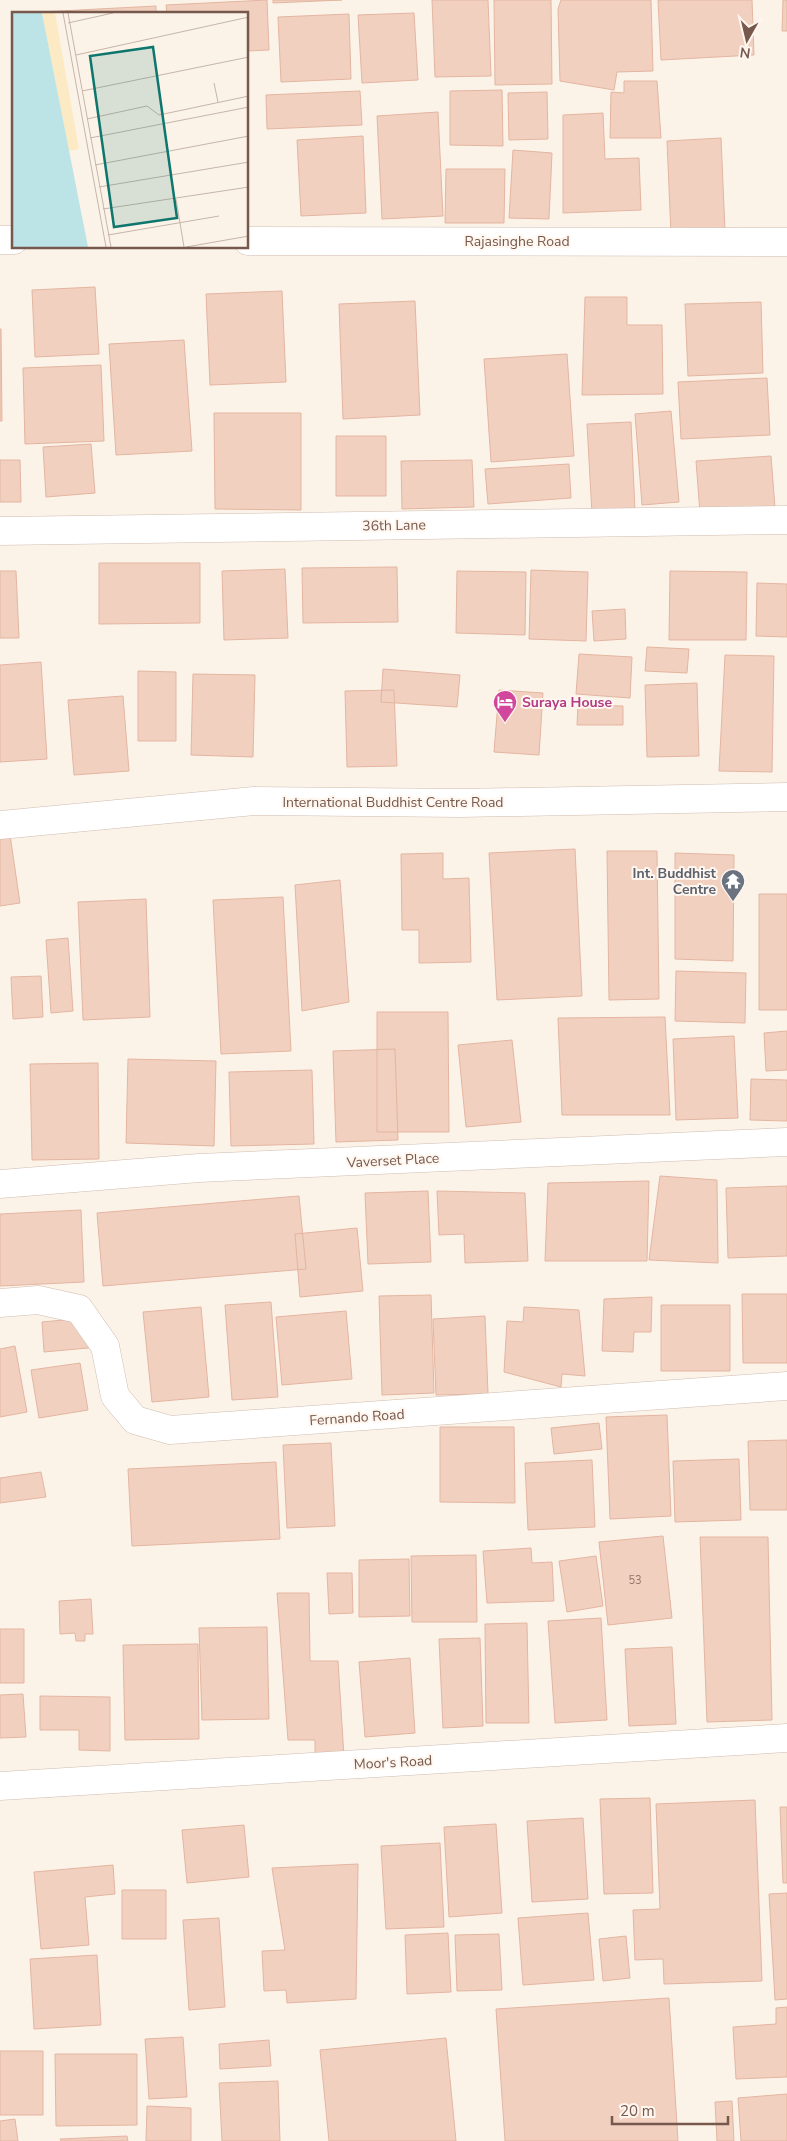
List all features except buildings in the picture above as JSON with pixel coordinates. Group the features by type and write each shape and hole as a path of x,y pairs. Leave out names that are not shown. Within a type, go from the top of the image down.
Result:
{"street":[{"name":"Rajasinghe Road","path":"249,241 787,242"},
{"name":"36th Lane","path":"0,531 787,520"},
{"name":"International Buddhist Centre Road","path":"0,825 254,801 461,804 787,797"},
{"name":"Vaverset Place","path":"0,1184 199,1168 787,1142"},
{"name":"Fernando Road","path":"0,1302 38,1300 79,1309 105,1346 115,1396 135,1420 170,1430 787,1386"},
{"name":"Moor's Road","path":"0,1786 787,1738"}],"place":[{"name":"Suraya House","path":"505,723"},
{"name":"Int. Buddhist Centre","path":"733,902"}]}
